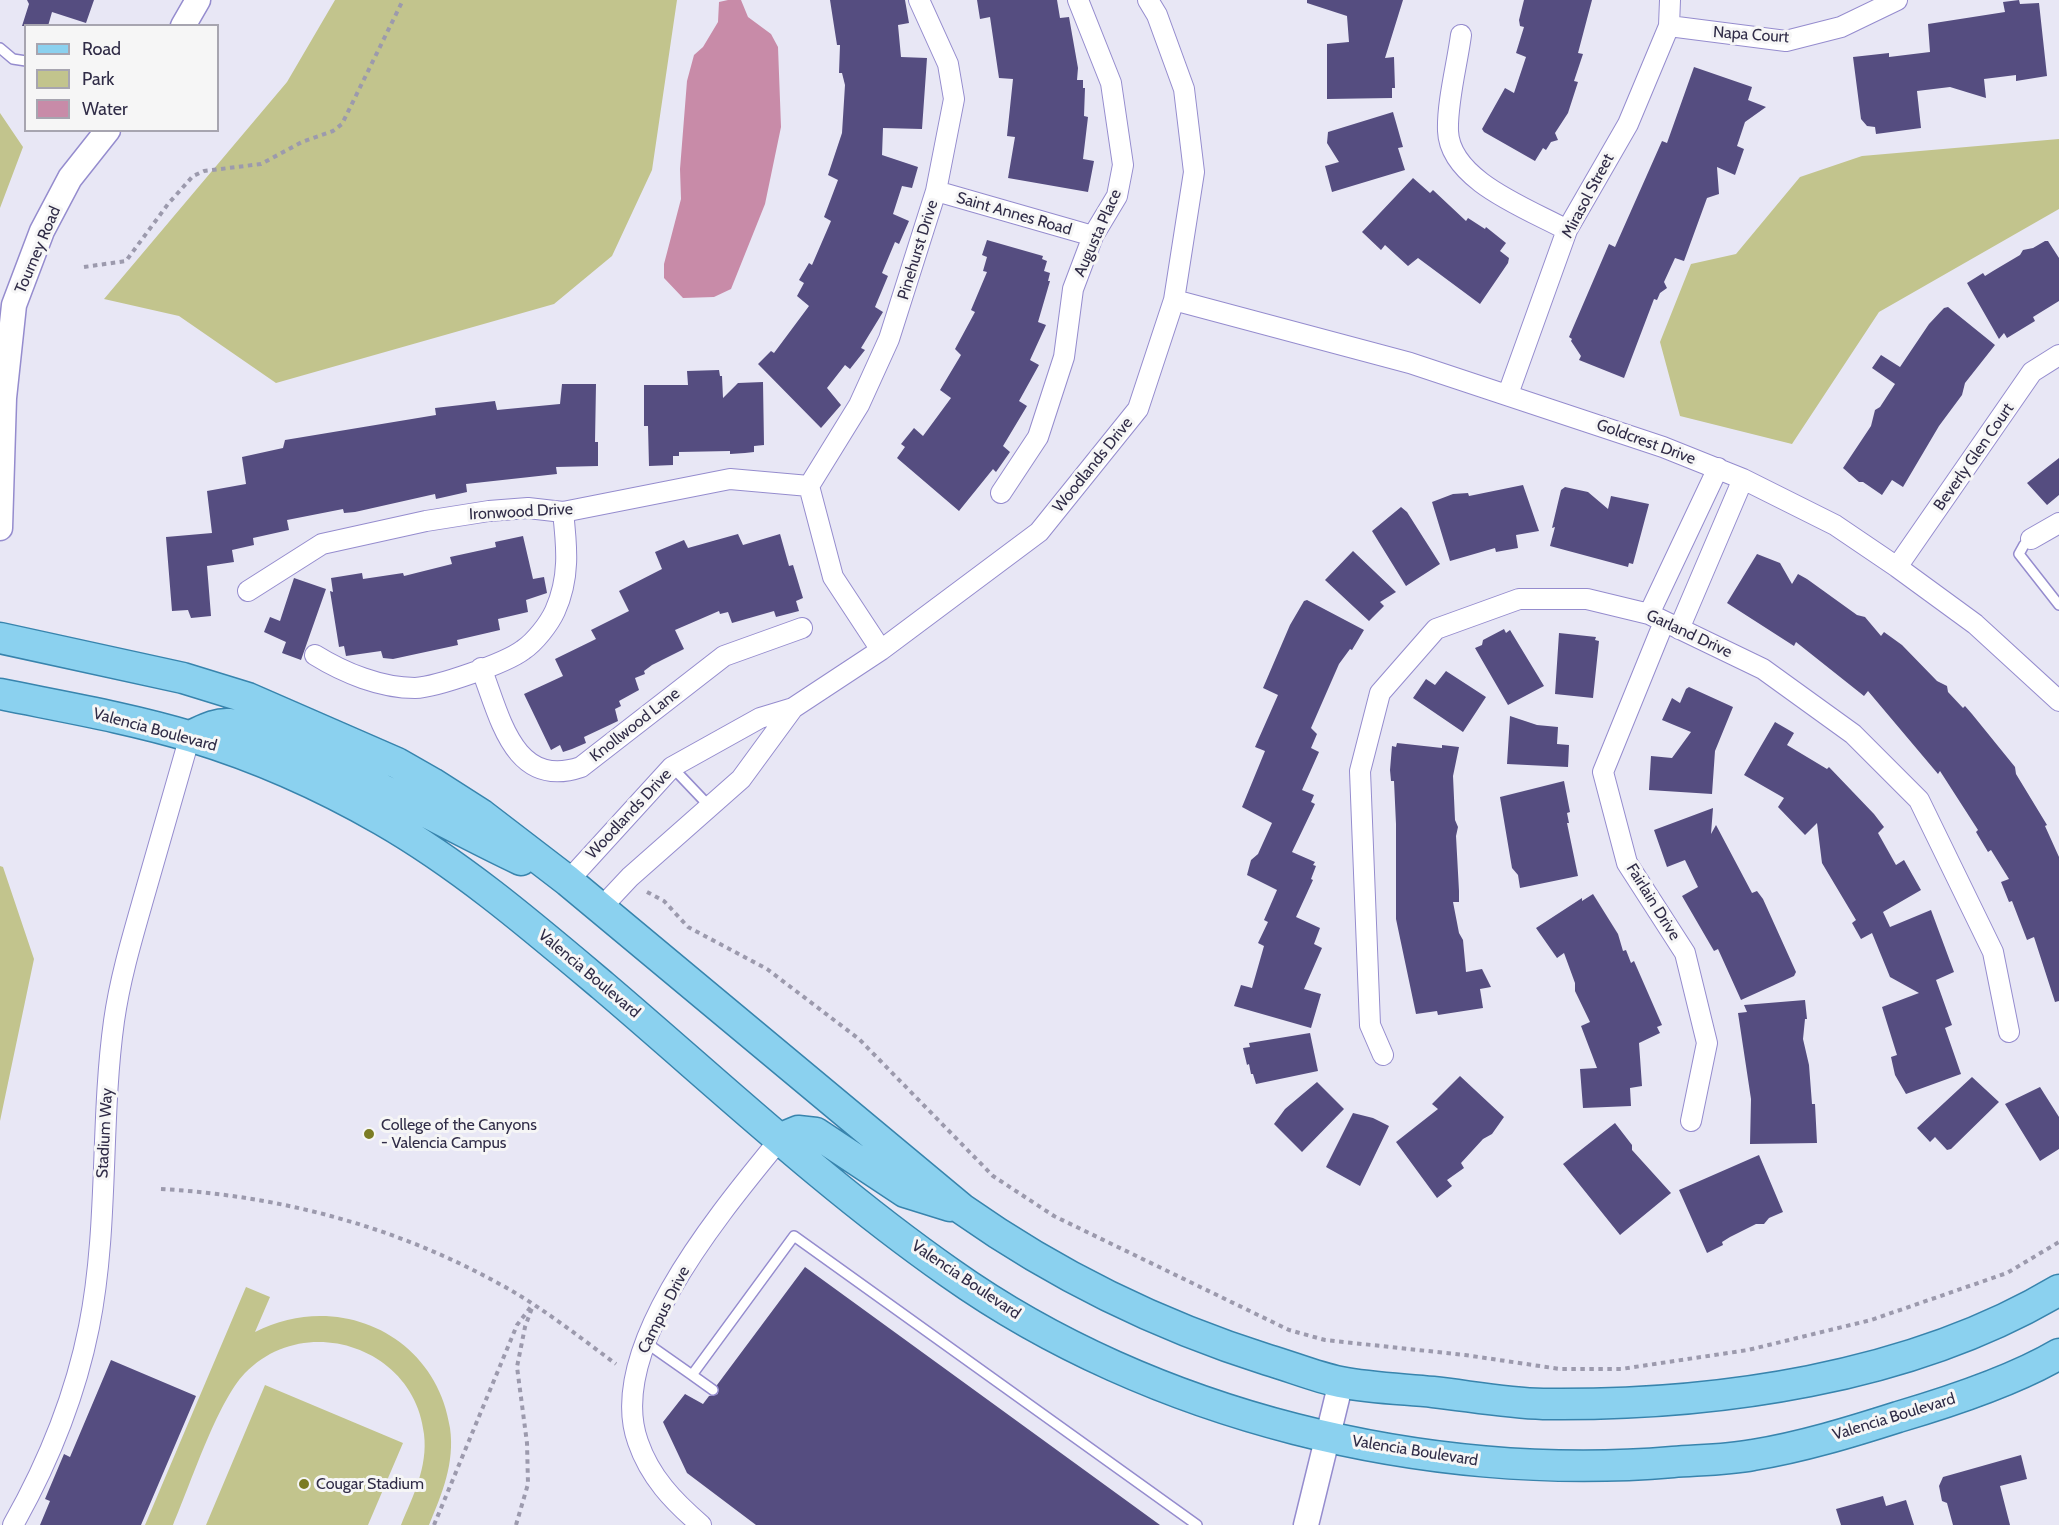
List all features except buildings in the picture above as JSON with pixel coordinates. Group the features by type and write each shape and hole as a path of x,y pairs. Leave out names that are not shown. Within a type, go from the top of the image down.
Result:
{"main road":[{"path":"0,638 183,678 248,698 303,720 397,763 432,783 482,815 568,881 962,1209 1008,1241 1079,1283 1152,1317 1232,1348 1341,1382 1540,1404 1715,1396 1832,1375 1929,1348 2025,1310 2059,1290"},
{"name":"Valencia Boulevard","path":"0,694 190,736 297,775 385,822 446,861 535,929 858,1203 952,1275 1052,1337 1139,1378 1277,1425 1474,1462 1612,1467 1751,1456 1845,1434 1949,1402 2059,1354"},
{"path":"190,736 213,726 229,724 262,735 329,762 453,828 568,881"},
{"path":"781,1138 798,1131 816,1133 905,1192 962,1209"}],"street":[{"path":"184,24 198,0"},
{"name":"Pinehurst Drive","path":"809,486 859,405 889,339 936,191 954,99 948,64 919,0"},
{"name":"Augusta Place","path":"1001,493 1038,437 1064,357 1073,289 1093,236 1117,196 1123,165 1111,83 1078,0"},
{"name":"Woodlands Drive","path":"568,881 672,767 760,718 793,708 881,650 1039,532 1138,409 1174,300 1194,172 1184,89 1157,15 1148,0"},
{"name":"Mirasol Street","path":"1508,394 1568,230 1628,124 1669,26 1670,0"},
{"name":"Napa Court","path":"1669,26 1744,38 1786,41 1841,27 1897,0"},
{"path":"1461,35 1448,130 1450,147 1460,165 1485,186 1568,230"},
{"name":"Tourney Road","path":"0,528 2,398 14,305 42,231 70,178 106,132"},
{"name":"Saint Annes Road","path":"936,191 1093,236"},
{"name":"Goldcrest Drive","path":"1174,300 1410,363 1508,394 1718,468 1743,479 1836,525 1897,567 1975,624 2059,701"},
{"name":"Beverly Glen Court","path":"1897,567 2032,372 2059,355"},
{"name":"Fairlain Drive","path":"1691,1120 1707,1042 1685,953 1627,863 1603,772 1664,622 1718,468"},
{"name":"Ironwood Drive","path":"248,591 322,544 426,520 528,508 563,512 730,479 809,486"},
{"name":"Fairlain Drive","path":"1664,622 1743,479"},
{"path":"809,486 833,577 881,650"},
{"path":"315,656 337,668 367,679 415,688 434,685 523,650 555,610 567,567 563,512"},
{"path":"2031,539 2059,523"},
{"name":"Garland Drive","path":"1383,1055 1370,1025 1360,771 1380,693 1436,629 1519,599 1587,599 1664,622 1763,669 1853,734 1919,800 1993,951 2009,1032"},
{"name":"Knollwood Lane","path":"481,668 508,738 517,753 537,768 552,772 567,772 581,767 724,656 802,628"},
{"name":"Woodlands Drive","path":"600,909 630,877 711,808 741,779 793,708"},
{"name":"Stadium Way","path":"13,1525 32,1492 58,1434 89,1328 101,1230 109,1067 114,1017 133,936 190,736"},
{"name":"Campus Drive","path":"701,1525 675,1503 654,1476 637,1441 633,1408 634,1382 645,1342 678,1276 709,1229 781,1138"},
{"path":"1306,1525 1341,1382"}],"lane":[{"path":"0,48 13,59 24,61"},
{"path":"2031,539 2019,554 2059,605"},
{"path":"672,767 711,808"},
{"path":"692,1375 794,1236 1197,1525"},
{"path":"645,1342 713,1390"}],"path":[{"path":"84,267 126,261 168,204 193,176 204,171 261,164 302,142 333,131 342,124 403,0"},
{"path":"647,892 664,901 688,927 767,969 859,1039 993,1176 1054,1216 1289,1330 1325,1340 1464,1355 1560,1369 1621,1369 1748,1350 1872,1320 2007,1273 2059,1242"},
{"path":"161,1189 254,1199 300,1207 353,1222 448,1257 533,1304 616,1364"},
{"path":"434,1525 517,1325 533,1304"},
{"path":"516,1525 528,1484 527,1443 517,1367 525,1327 533,1304"}],"green space":[{"path":"335,0 677,0 652,170 612,256 554,304 276,383 179,316 104,299 287,82"},
{"path":"0,113 23,147 0,208"},
{"path":"2059,139 2059,209 1879,312 1792,444 1680,416 1660,342 1691,264 1736,254 1800,177 1862,156"},
{"path":"0,866 3,867 34,959 0,1121"},
{"path":"246,1287 270,1297 255,1332 286,1320 318,1316 349,1319 378,1329 404,1345 425,1367 441,1395 451,1441 446,1478 429,1525 401,1525 415,1492 424,1458 424,1434 416,1404 401,1379 379,1360 354,1348 326,1342 297,1344 270,1354 245,1373 224,1404 214,1424 173,1525 145,1525"},
{"name":"Cougar Stadium","path":"265,1385 403,1443 368,1525 206,1525"}],"water":[{"path":"741,0 748,17 771,34 778,47 781,127 765,204 731,289 714,297 683,298 664,278 664,264 681,199 680,169 687,81 694,55 703,47 718,22 719,2"}],"place":[{"name":"College of the Canyons - Valencia Campus","path":"369,1134"},
{"name":"Cougar Stadium","path":"304,1484"}]}
